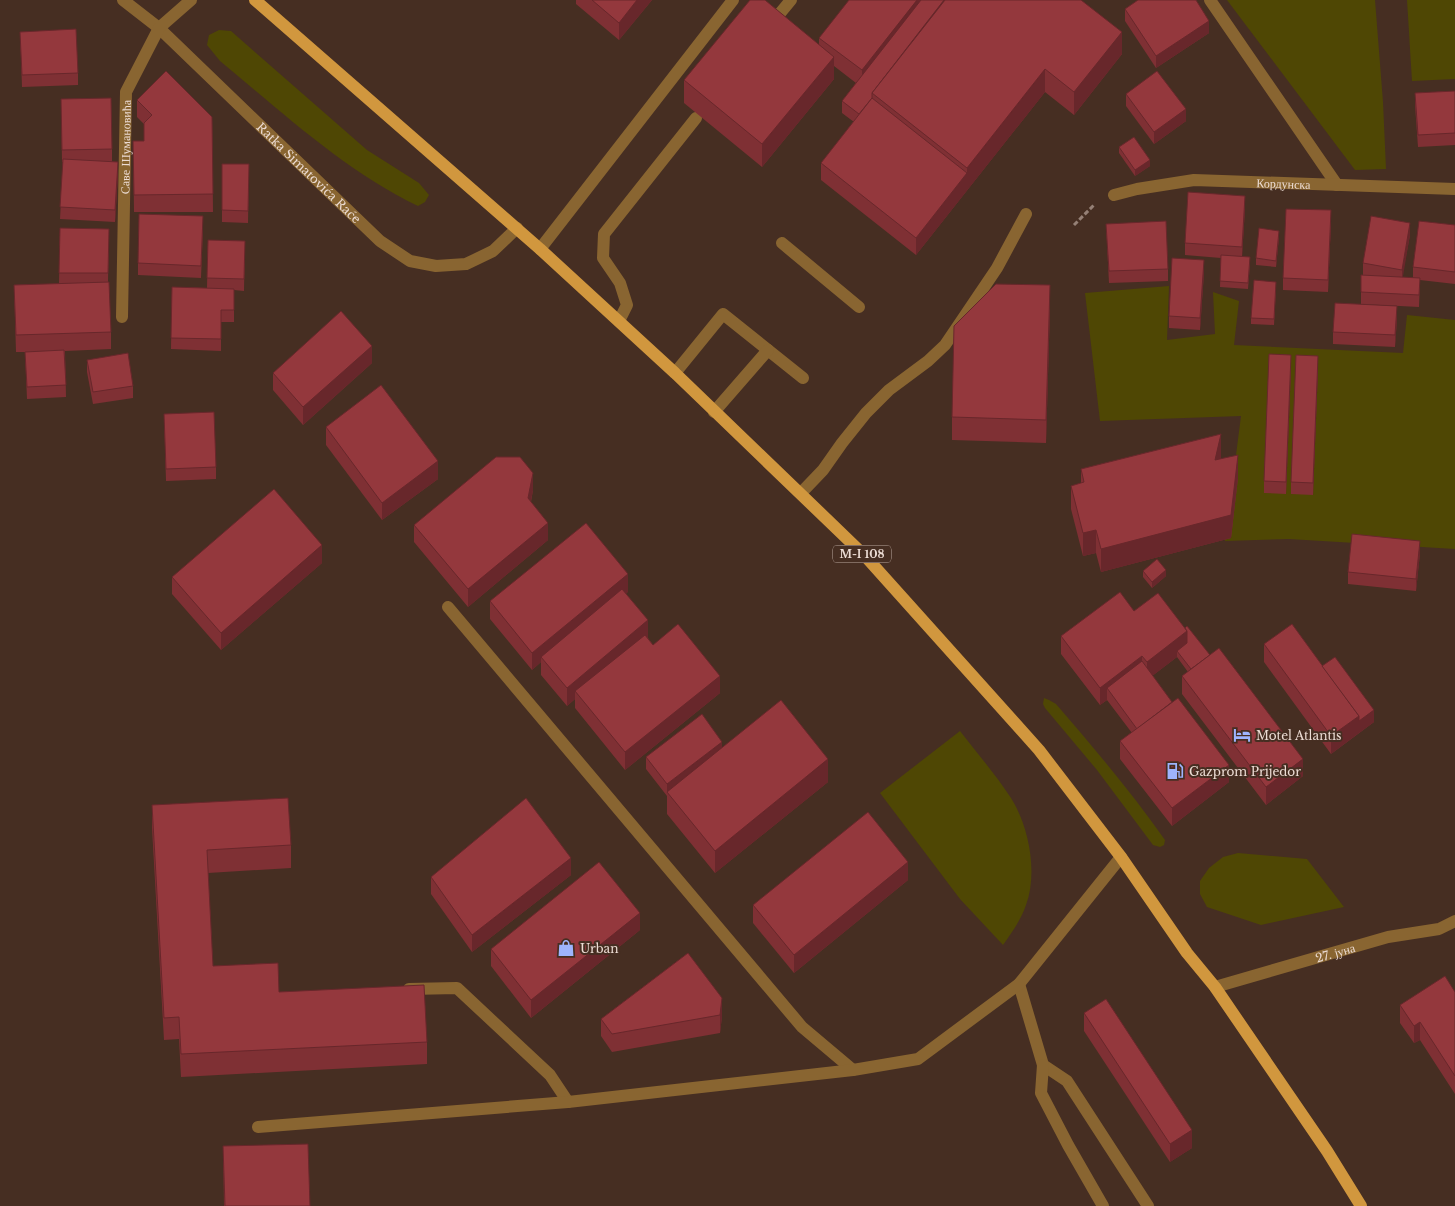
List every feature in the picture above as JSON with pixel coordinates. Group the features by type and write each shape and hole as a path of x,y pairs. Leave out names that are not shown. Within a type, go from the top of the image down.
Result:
{"main road":[{"name":"M-I 108","path":"254,0 517,228 675,373 866,557 1039,750 1121,857 1187,952 1215,988 1321,1143 1361,1206"}],"street":[{"name":"Ratka Simatovića Raće","path":"123,0 159,28 380,241 410,260 436,266 466,264 493,250 517,228"},
{"name":"Саве Шумановића","path":"122,317 126,92 159,28 191,0"},
{"path":"540,249 733,0"},
{"path":"772,23 791,0"},
{"path":"1210,0 1337,185"},
{"path":"619,321 627,305 620,283 603,258 604,234 696,118"},
{"name":"Кордунска","path":"1114,195 1137,189 1194,180 1455,189"},
{"path":"801,493 823,470 842,442 866,413 889,390 928,361 945,345 997,268 1026,214"},
{"path":"782,243 859,307"},
{"path":"675,373 723,314 803,378"},
{"path":"714,412 768,350"},
{"path":"448,607 802,1028 853,1070"},
{"path":"258,1127 568,1102 853,1070 918,1060 1019,984 1121,857"},
{"name":"27. јуна","path":"1215,988 1388,937 1438,929 1455,921"},
{"path":"1019,984 1043,1065 1041,1093 1103,1206"},
{"path":"399,989 456,988 550,1076 568,1102"},
{"path":"1043,1065 1067,1081 1148,1206"}],"path":[{"path":"1074,225 1093,205 1114,195"}],"shaded area":[{"path":"1227,0 1375,0 1386,169 1355,170"},
{"path":"1407,0 1455,0 1455,79 1412,81"},
{"path":"219,30 231,31 367,150 419,183 429,195 425,202 418,206 365,176 315,140 220,61 207,45 209,35"},
{"path":"1169,286 1167,340 1215,334 1213,292 1239,301 1234,345 1403,353 1407,315 1455,320 1455,549 1289,539 1225,541 1241,416 1100,421 1085,293"},
{"path":"1044,698 1056,704 1112,771 1165,840 1164,845 1160,847 1153,845 1097,770 1045,708 1043,704"},
{"path":"960,731 1011,798 1023,822 1030,850 1030,892 1019,921 1003,945 960,899 880,793"},
{"path":"1238,853 1307,859 1344,907 1261,925 1207,907 1200,894 1200,881 1209,868 1223,857"}],"building":[{"path":"592,0 637,0 619,23"},
{"path":"750,0 765,0 834,57 762,144 684,80"},
{"path":"849,0 917,0 862,70 819,38"},
{"path":"921,0 944,0 872,93 872,98 859,114 842,101"},
{"path":"945,0 1081,0 1122,32 1074,92 1045,69 967,168 872,93"},
{"path":"1138,0 1196,0 1209,21 1156,56 1125,9"},
{"path":"76,29 78,73 22,75 20,32"},
{"path":"166,71 212,117 213,194 134,195 133,141 144,141 144,123 152,115 137,100"},
{"path":"1157,71 1186,109 1154,132 1126,94"},
{"path":"1455,91 1455,133 1418,135 1415,93"},
{"path":"111,98 112,149 62,150 61,99"},
{"path":"872,98 967,173 916,238 821,163"},
{"path":"1134,137 1150,160 1135,170 1119,147"},
{"path":"63,159 118,162 115,210 60,207"},
{"path":"222,164 249,164 248,211 222,210"},
{"path":"1188,192 1245,196 1242,247 1185,243"},
{"path":"1286,209 1331,210 1328,280 1283,278"},
{"path":"139,214 203,216 201,266 138,263"},
{"path":"1371,216 1410,223 1402,270 1363,263"},
{"path":"1166,221 1168,269 1109,271 1106,224"},
{"path":"1419,221 1455,225 1455,272 1413,267"},
{"path":"60,228 109,229 108,273 59,273"},
{"path":"1259,228 1279,231 1276,261 1256,258"},
{"path":"208,240 245,241 244,279 207,278"},
{"path":"1221,255 1250,257 1248,283 1220,281"},
{"path":"1172,258 1204,260 1200,318 1169,316"},
{"path":"1361,275 1420,278 1419,295 1361,292"},
{"path":"1254,280 1276,282 1274,319 1251,318"},
{"path":"109,282 111,332 16,335 14,285"},
{"path":"996,284 1050,285 1046,420 952,417 954,326"},
{"path":"172,287 234,289 234,310 221,310 221,339 171,338"},
{"path":"1335,303 1397,306 1395,335 1333,332"},
{"path":"341,311 372,346 303,407 273,373"},
{"path":"64,350 66,385 27,387 25,352"},
{"path":"128,353 133,386 93,392 87,360"},
{"path":"1269,354 1291,355 1286,482 1264,481"},
{"path":"1296,355 1318,356 1313,483 1291,482"},
{"path":"381,385 438,461 382,503 326,427"},
{"path":"214,412 216,467 166,469 164,414"},
{"path":"1221,434 1215,460 1238,455 1231,515 1101,549 1096,530 1083,533 1071,486 1084,482 1081,469"},
{"path":"496,457 520,457 533,473 528,498 548,523 468,589 414,525"},
{"path":"274,489 322,545 221,633 172,577"},
{"path":"586,523 628,574 532,653 490,601"},
{"path":"1352,534 1420,541 1416,579 1348,572"},
{"path":"1157,559 1166,570 1152,582 1143,571"},
{"path":"622,589 648,620 567,688 541,657"},
{"path":"1120,592 1134,611 1158,593 1187,631 1147,662 1142,656 1100,688 1061,636"},
{"path":"678,624 720,676 625,752 575,691 645,635 653,645"},
{"path":"1292,624 1359,716 1331,736 1264,644"},
{"path":"1187,626 1210,655 1191,669 1177,651 1187,643 1187,631 1185,628"},
{"name":"Motel Atlantis","path":"1219,648 1303,759 1266,787 1182,676"},
{"path":"1335,657 1374,710 1359,721 1359,716 1322,666"},
{"path":"1142,661 1172,702 1137,729 1107,688"},
{"name":"Gazprom Prijedor","path":"1178,698 1229,765 1172,808 1120,741"},
{"path":"781,700 828,759 715,851 667,792"},
{"path":"702,714 722,742 667,784 646,757"},
{"path":"288,798 291,845 207,850 213,966 278,963 279,992 424,985 427,1042 181,1054 179,1017 164,1018 152,805"},
{"path":"526,798 571,858 472,935 431,877"},
{"path":"868,812 908,862 794,955 753,905"},
{"name":"Urban","path":"599,862 640,913 531,1000 491,949"},
{"path":"688,953 722,998 720,1015 612,1034 601,1019"},
{"path":"1445,976 1455,992 1455,1076 1420,1022 1414,1026 1400,1005"},
{"path":"1106,999 1192,1130 1170,1144 1084,1013"},
{"path":"308,1144 310,1206 225,1206 223,1146"}],"place":[{"name":"Motel Atlantis","path":"1242,735"},
{"name":"Gazprom Prijedor","path":"1175,771"},
{"name":"Urban","path":"566,948"}]}
